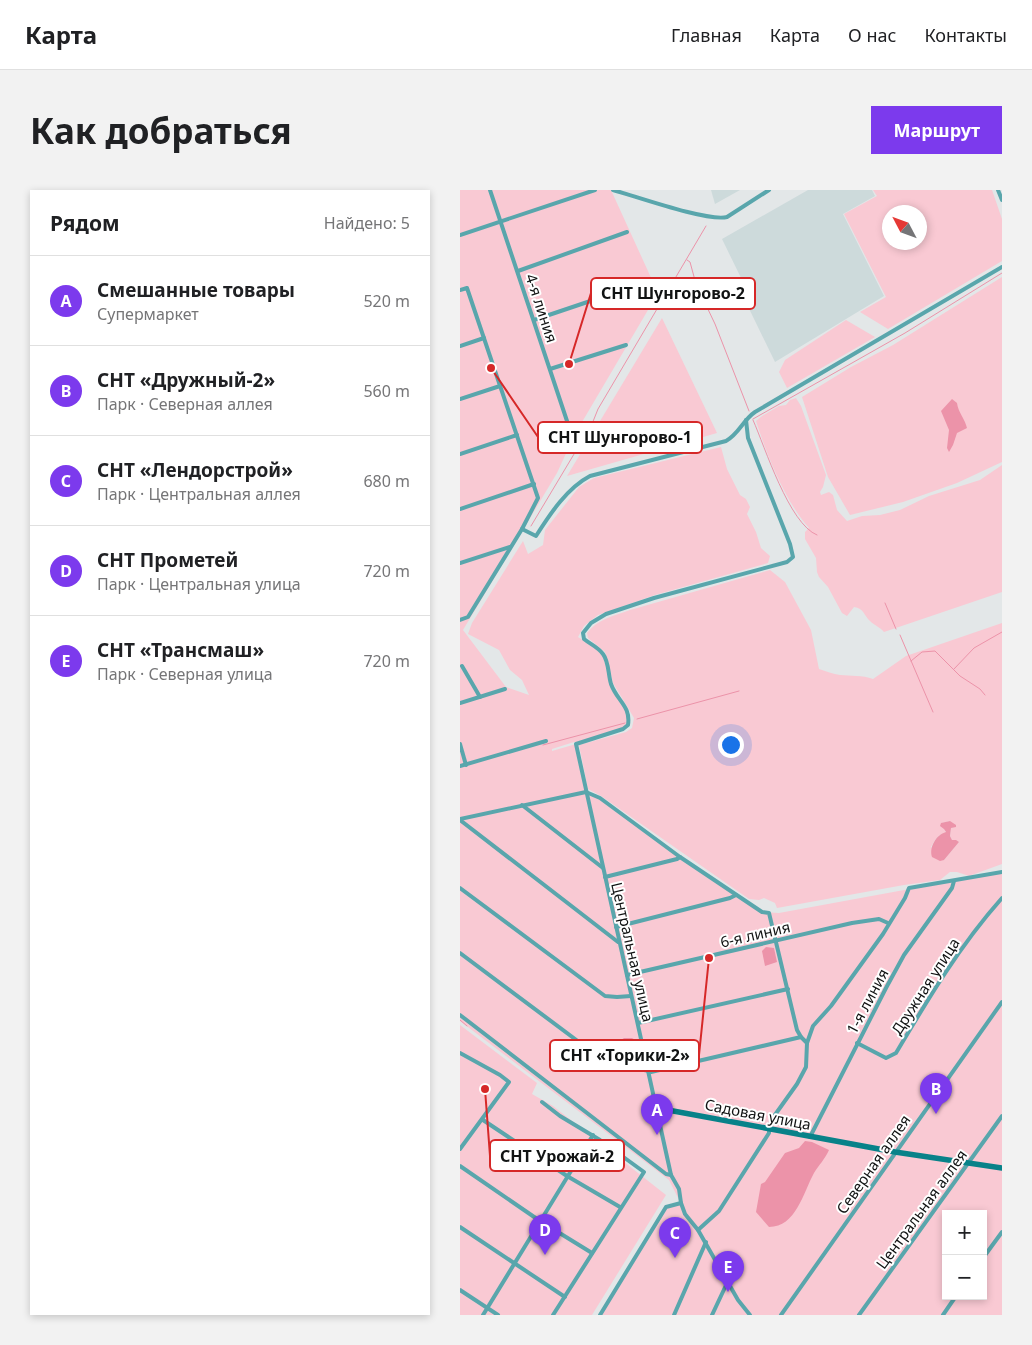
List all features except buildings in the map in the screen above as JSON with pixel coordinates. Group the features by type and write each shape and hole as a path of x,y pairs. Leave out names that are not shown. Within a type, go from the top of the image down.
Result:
{"street":[{"name":"4-я линия","path":"490,190 572,433"},
{"path":"460,235 594,190"},
{"path":"612,190 716,219 727,217 769,190"},
{"path":"998,190 1002,200"},
{"path":"518,271 628,232"},
{"path":"522,529 536,536 546,520 575,486 590,476 726,441 733,437 755,412 1002,267"},
{"path":"534,320 648,280"},
{"path":"460,290 467,288 534,484 538,501 468,618 460,620"},
{"path":"460,346 484,338"},
{"path":"550,369 626,345"},
{"path":"460,399 500,386"},
{"name":"Центральная улица","path":"746,420 748,438 790,544 793,558 787,562 654,598 598,618 586,627 583,633 584,639 603,654 611,684 628,712 629,718 628,725 623,729 576,744 618,942 672,1175 679,1189 680,1203 685,1214 706,1242 738,1300 750,1315"},
{"path":"460,454 517,435"},
{"path":"460,508 534,484"},
{"path":"460,564 511,547"},
{"path":"462,666 480,697"},
{"path":"460,703 505,689"},
{"path":"460,766 546,741"},
{"path":"460,744 466,765"},
{"path":"460,820 586,792 600,798 680,857 762,912 769,913 797,1030 808,1043"},
{"path":"522,805 603,868"},
{"path":"460,820 618,942"},
{"path":"605,877 680,857"},
{"path":"698,1230 719,1211 769,1133 772,1119 797,1084 806,1067 808,1043 813,1026 856,972 883,934 909,888 1002,872"},
{"name":"1-я линия","path":"810,1137 904,955 952,888 954,881"},
{"path":"460,888 605,996 617,998 632,996"},
{"path":"616,927 736,895"},
{"name":"Дружная улица","path":"857,1043 886,1058 896,1053 938,983 979,924 1002,898"},
{"name":"6-я линия","path":"627,975 870,920 879,919 888,923"},
{"path":"460,953 610,1064 623,1069 651,1072 801,1037"},
{"path":"638,1023 788,989"},
{"name":"Северная аллея","path":"781,1315 1002,1002"},
{"path":"460,1015 658,1168 666,1174 672,1175"},
{"path":"460,1053 509,1082 460,1148"},
{"path":"542,1102 560,1116 593,1135 644,1172 620,1207 554,1315"},
{"name":"Садовая улица","path":"657,1108 854,1145 1002,1168"},
{"name":"Центральная аллея","path":"859,1315 1002,1116"},
{"path":"482,1120 567,1176 620,1207"},
{"path":"483,1315 593,1135"},
{"path":"460,1166 540,1221 592,1253"},
{"path":"600,1315 666,1207 680,1203"},
{"path":"460,1227 564,1297"},
{"path":"985,1255 1002,1232"},
{"path":"674,1315 706,1242"},
{"path":"712,1315 728,1281"},
{"path":"460,1290 498,1315"},
{"path":"943,1315 953,1300"}],"shaded area":[{"path":"460,190 611,190 658,293 575,434 557,473 463,630 506,687 529,695 522,680 510,670 499,650 468,634 472,623 523,541 528,554 543,545 545,530 579,487 594,478 721,447 727,469 740,495 746,499 750,507 747,514 761,548 770,556 768,563 655,595 598,615 584,626 578,637 602,654 615,694 627,712 627,725 580,742 552,749 552,751 576,744 586,792 591,793 649,836 762,912 779,913 1002,872 1002,1315 600,1315 666,1207 680,1202 669,1180 460,1021"},
{"path":"711,190 740,190 715,204"},
{"path":"808,190 872,190 875,196 843,214 884,296 775,362 739,288 744,284 722,239"},
{"path":"873,190 992,190 1002,219 1002,261 888,329 860,312 886,297 844,214 877,196"},
{"path":"1002,277 1002,462 957,483 903,502 850,515 828,477 802,397 851,367 893,345"},
{"path":"662,318 717,433 567,476"},
{"path":"846,320 875,337 787,388 779,372 785,360"},
{"path":"796,398 801,406 826,475 820,492 821,495 829,492 833,495 837,510 847,521 862,516 880,515 900,510 929,496 980,480 1002,465 1002,592 884,632 857,608 854,607 847,616 842,613 828,587 819,577 816,558 805,539 805,532 809,528 792,505 771,463 756,421 779,406 786,405 790,400"},
{"path":"952,399 957,403 967,428 957,433 949,452 947,448 949,430 941,411"},
{"path":"770,570 785,582 811,630 819,669 837,675 861,676 873,679 906,656 1002,623 1002,864 969,876 950,872 940,880 777,908 775,903 764,898 759,900 749,899 601,796 588,789 579,745 626,732 632,728 634,718 613,683 605,652 588,638 587,633 601,621 630,610","holes":["950,821 953,827 951,828 950,836 952,840 959,842 944,860 931,847 939,836 946,833 942,823"]},
{"path":"950,821 956,827 951,828 950,836 952,840 959,842 944,860 940,861 932,857 932,845 936,839 946,832 940,826 941,823"},
{"path":"766,947 774,948 777,962 765,966 762,951"},
{"path":"460,1025 537,1083 532,1094 553,1106 666,1195 592,1315 460,1315"},
{"path":"624,1038 632,1038 637,1041 639,1063 637,1065 628,1066 618,1061 618,1042"},
{"path":"805,1141 812,1142 829,1150 814,1173 798,1208 786,1221 778,1226 769,1227 756,1212 761,1184 765,1182 785,1153 799,1148"}],"waterway":[{"path":"531,526 706,226"},
{"path":"687,260 690,262 696,284 715,324 749,411"},
{"path":"753,419 905,333 1002,273"},
{"path":"753,420 779,484 788,501 807,528 817,535"},
{"path":"885,603 896,629"},
{"path":"954,669 974,648 1002,632"},
{"path":"900,635 933,712"},
{"path":"911,661 922,652 935,651 960,676 980,689 985,695"},
{"path":"637,719 739,691"},
{"path":"543,745 625,723"},
{"path":"460,1020 467,1026"}],"place":[{"name":"СНТ Шунгорово-2","path":"569,364"},
{"name":"СНТ Шунгорово-1","path":"491,368"},
{"name":"СНТ «Торики-2»","path":"709,958"},
{"name":"СНТ Урожай-2","path":"485,1089"},
{"name":"СНТ «Дружный-2»","path":"936,1114"},
{"name":"Смешанные товары","path":"657,1135"},
{"name":"СНТ Прометей","path":"545,1255"},
{"name":"СНТ «Лендорстрой»","path":"675,1258"},
{"name":"СНТ «Трансмаш»","path":"728,1292"}]}
